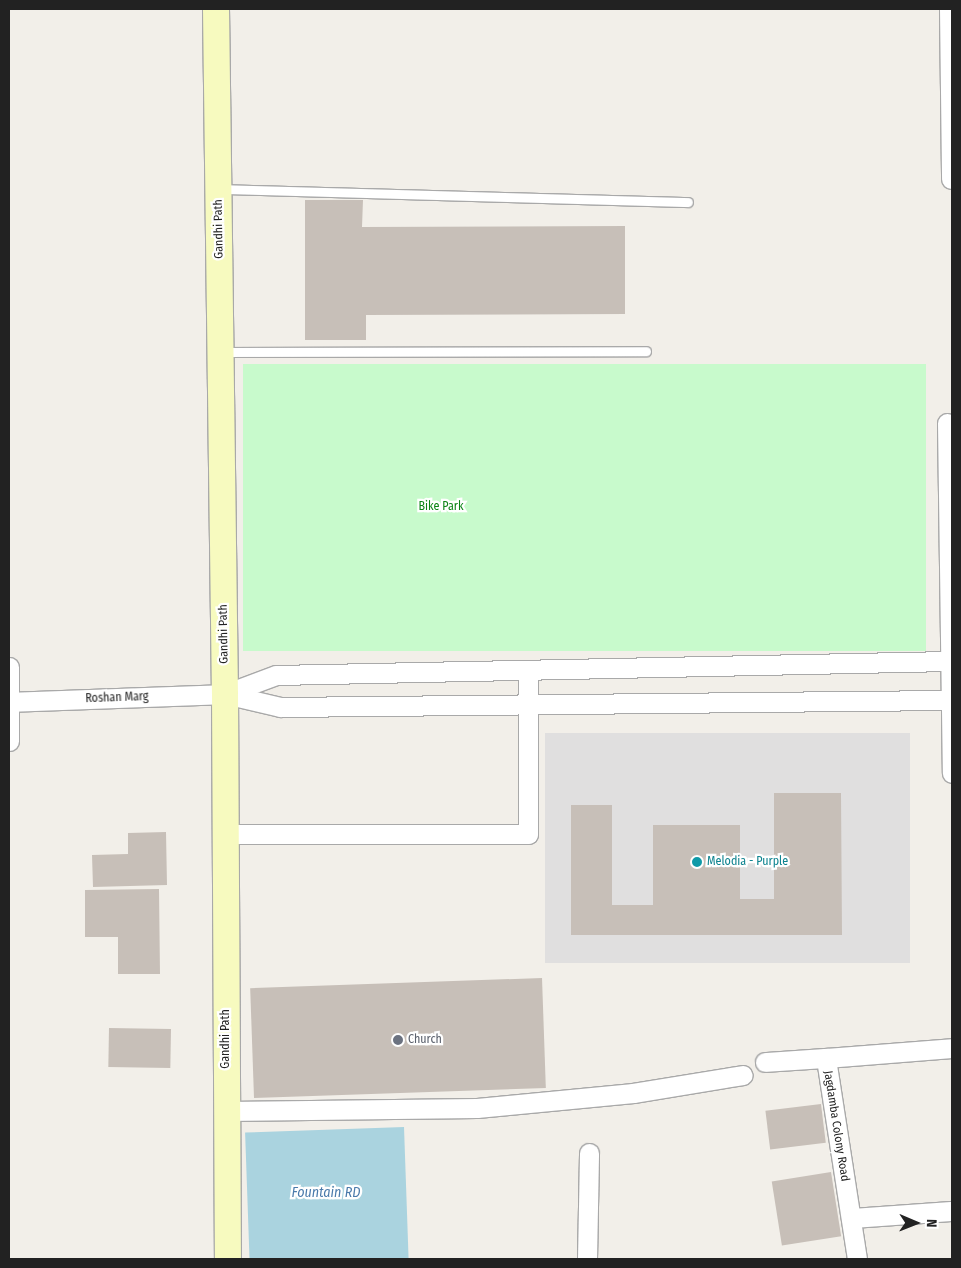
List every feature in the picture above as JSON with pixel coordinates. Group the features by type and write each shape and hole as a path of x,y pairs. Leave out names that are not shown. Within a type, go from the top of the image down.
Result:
{"street":[{"name":"Gandhi Path","path":"216,9 225,694 228,1259"},
{"path":"949,9 950,179"},
{"path":"947,424 952,773"},
{"path":"225,694 276,675 950,661"},
{"path":"9,667 9,741"},
{"path":"225,834 528,834 528,670"},
{"path":"225,694 280,707 951,700"},
{"name":"Roshan Marg","path":"9,702 225,694"},
{"name":"Jagdamba Colony Road","path":"857,1259 826,1058 952,1048"},
{"path":"765,1062 826,1058"},
{"path":"227,1111 477,1108 633,1093 743,1075"},
{"path":"588,1259 589,1153"},
{"path":"851,1218 952,1211"}],"lane":[{"path":"218,189 688,202"},
{"path":"221,352 646,351"}],"shaded area":[{"path":"545,733 910,733 910,963 545,963"}],"green space":[{"name":"Bike Park","path":"243,364 926,364 926,651 243,651"}],"water":[{"name":"Fountain RD","path":"404,1127 409,1259 250,1259 245,1133"}],"building":[{"path":"305,200 363,200 362,227 625,226 625,314 366,315 366,340 305,340"},
{"name":"Melodia - Purple","path":"774,793 841,793 842,935 571,935 571,805 612,805 612,905 653,905 653,825 740,825 740,899 774,899"},
{"path":"166,832 167,885 93,887 92,855 128,854 128,833"},
{"path":"159,889 160,974 118,974 118,937 85,937 85,890"},
{"name":"Church","path":"542,978 546,1088 254,1098 250,988"},
{"path":"109,1028 171,1029 170,1068 108,1067"},
{"path":"821,1104 826,1143 770,1150 765,1111"},
{"path":"831,1172 841,1236 782,1246 772,1181"}],"place":[{"name":"Melodia - Purple","path":"697,862"},
{"name":"Church","path":"398,1040"}]}
